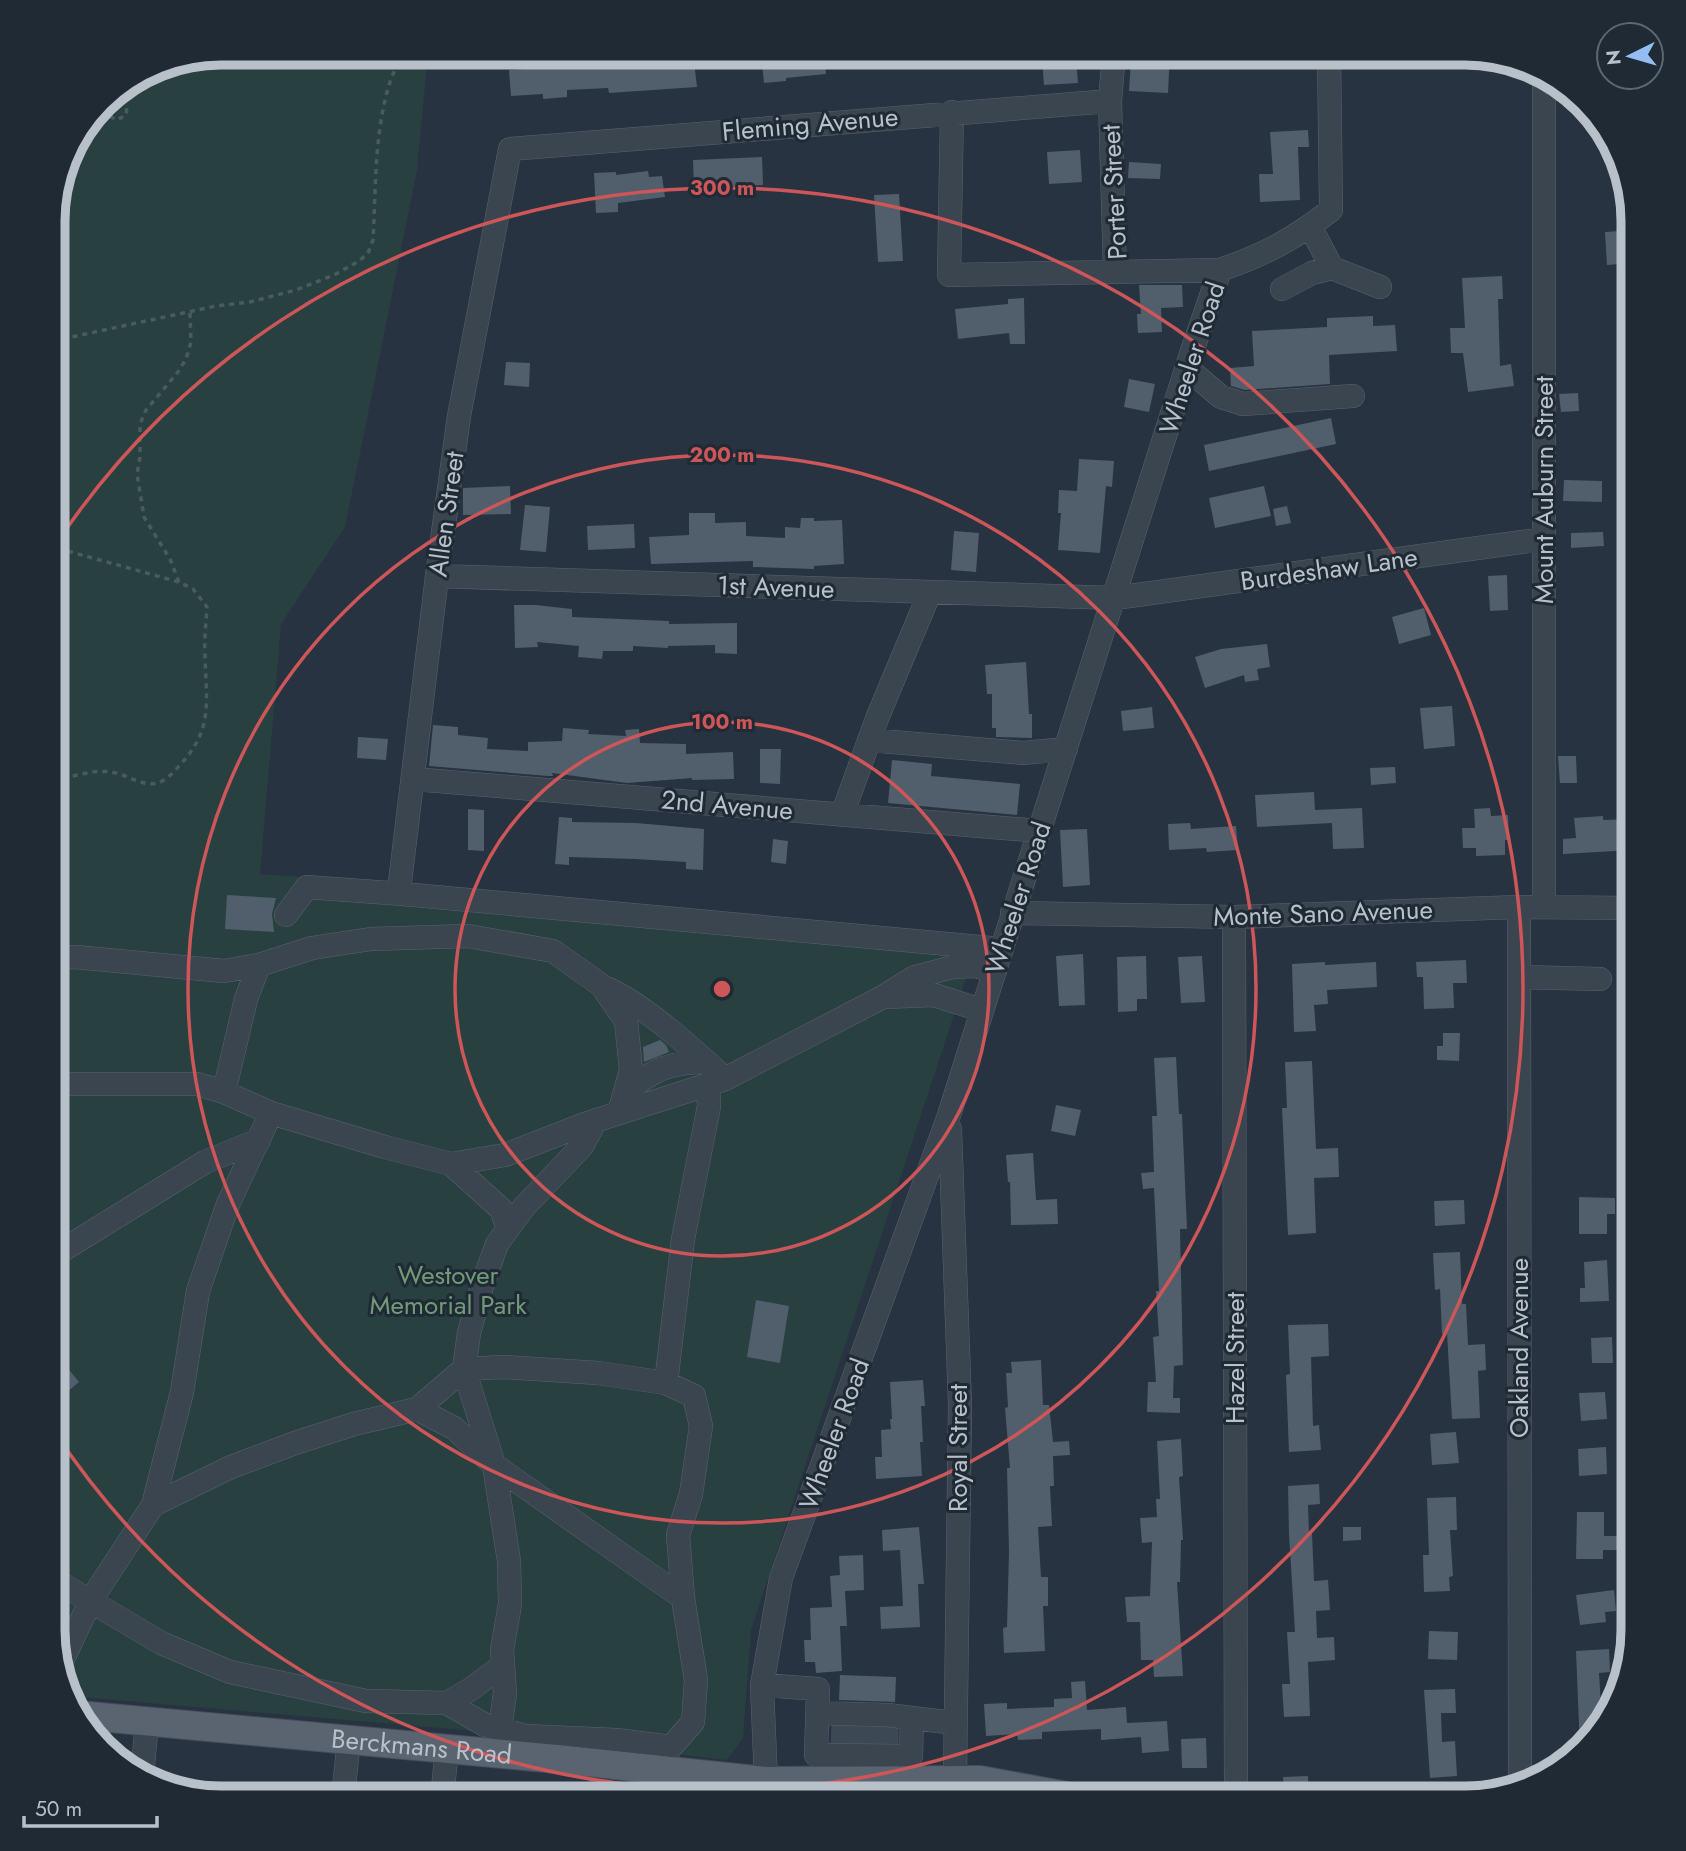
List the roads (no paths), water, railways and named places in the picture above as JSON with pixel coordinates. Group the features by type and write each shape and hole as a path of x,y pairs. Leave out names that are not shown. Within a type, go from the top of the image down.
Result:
{"main road":[{"name":"Berckmans Road","path":"91,1716 603,1764 743,1786"},
{"name":"Berckmans Road","path":"773,1786 870,1740 972,1786"}],"street":[{"name":"Porter Street","path":"1113,65 1110,101 1115,271 1220,270"},
{"name":"Wheeler Road","path":"765,1786 762,1685 781,1578 949,1115 1220,270 1260,256 1331,210 1329,65"},
{"name":"Mount Auburn Street","path":"1544,87 1544,906"},
{"name":"Fleming Avenue","path":"510,149 1110,101"},
{"path":"952,112 949,275 1115,271"},
{"name":"Allen Street","path":"400,882 459,416 510,149"},
{"path":"1310,226 1332,268"},
{"path":"1282,289 1312,272 1332,268 1380,287"},
{"path":"1187,368 1230,402 1243,404 1353,396"},
{"name":"Burdeshaw Lane","path":"1115,598 1544,539"},
{"name":"1st Avenue","path":"437,576 1115,598"},
{"path":"842,815 869,740 929,592"},
{"path":"869,740 1023,753 1066,750"},
{"name":"2nd Avenue","path":"413,779 1040,831"},
{"path":"286,915 307,887 1002,949"},
{"name":"Monte Sano Avenue","path":"1012,913 1234,917 1544,906 1621,908"},
{"name":"Oakland Avenue","path":"1519,907 1520,1776"},
{"name":"Hazel Street","path":"1234,917 1236,1786"},
{"path":"65,957 223,971 259,965 312,948 370,939 468,936 553,951 601,985 624,997 714,1075"},
{"path":"224,1092 246,999 259,965"},
{"path":"65,1084 197,1084 224,1092 271,1113 451,1164 505,1155 596,1120 622,1103 714,1075 881,998 915,977 953,967 995,971"},
{"path":"1519,977 1600,979"},
{"path":"601,985 626,1021 631,1070 622,1103"},
{"path":"881,998 934,995 981,1010"},
{"path":"666,1383 683,1239 714,1075"},
{"path":"66,1652 91,1600 153,1506 181,1392 198,1290 228,1204 271,1113"},
{"name":"Royal Street","path":"949,1115 960,1405 955,1723 972,1786"},
{"path":"500,1729 505,1693 502,1650 510,1604 509,1561 494,1465 464,1369 469,1333 496,1244 524,1206 582,1146 596,1120"},
{"path":"65,1249 205,1162 259,1140"},
{"path":"451,1164 501,1209 509,1227"},
{"path":"65,1586 161,1643 230,1672 366,1701 447,1703 485,1725 526,1736 616,1740 671,1747 693,1722 696,1680 683,1598 678,1535 691,1494 701,1426 694,1396 666,1383 598,1373 517,1368 464,1369 417,1409 354,1424 231,1466 153,1506"},
{"path":"417,1409 454,1428 494,1465 683,1598"},
{"path":"447,1703 503,1665"},
{"path":"762,1685 818,1689 816,1755 870,1740 912,1718 955,1723"},
{"path":"818,1713 870,1740 911,1756 912,1718"},
{"path":"143,1765 147,1722"},
{"path":"344,1786 349,1740"},
{"path":"443,1786 447,1749"},
{"path":"600,1786 603,1764"},
{"path":"645,1786 647,1769"}],"tunnel":[{"path":"842,1746 843,1725"},
{"path":"865,1746 866,1726"},
{"path":"887,1726 887,1747"}],"park label":[{"name":"Westover Memorial Park","path":"448,1290"}]}
